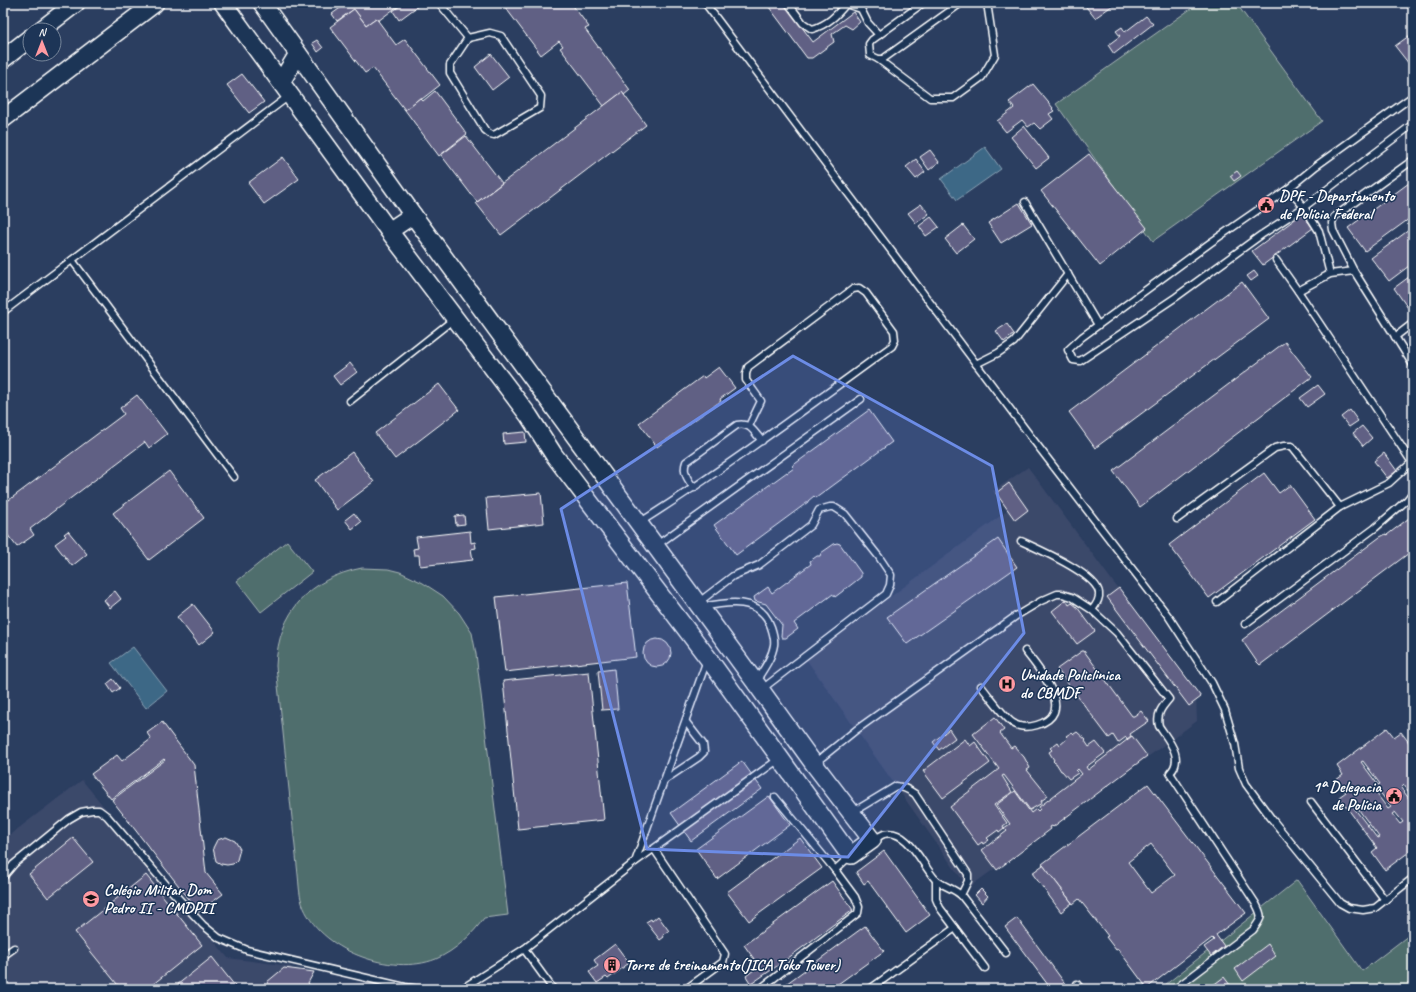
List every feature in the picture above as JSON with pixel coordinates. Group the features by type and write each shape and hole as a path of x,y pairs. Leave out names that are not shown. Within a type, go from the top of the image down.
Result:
{"street":[{"path":"51,22 76,3"},
{"path":"3,119 155,3"},
{"path":"223,3 389,231 529,416 554,455 667,602 779,759 851,855 872,840 814,764 413,215 262,3"},
{"path":"3,59 22,44"},
{"path":"286,88 298,54"},
{"path":"389,231 413,215"},
{"path":"529,416 548,399"},
{"path":"667,602 685,586"},
{"path":"824,820 849,810"}],"lane":[{"path":"439,3 468,38"},
{"path":"705,3 1168,617 1212,683 1225,710 1235,744 1239,768 1246,784 1271,818 1340,903 1349,908 1363,910 1375,908 1413,878"},
{"path":"788,3 803,23 812,29 821,26 836,16 846,4 860,9 868,23 879,35"},
{"path":"923,3 872,40 869,44 869,50 870,55 878,59 930,98 952,98 982,77 995,55 987,3"},
{"path":"878,59 883,59 961,3"},
{"path":"490,33 501,36 541,96 540,108 494,135 485,130 450,73 450,64 468,38 490,33"},
{"path":"3,312 72,260 286,88"},
{"path":"1413,96 1316,166 1288,189 1098,325 1069,348 1068,351 1073,360 1080,361 1176,297 1261,235 1304,207 1413,124"},
{"path":"1413,160 1334,217 1332,223 1333,230 1354,271 1413,365"},
{"path":"1288,189 1304,207 1319,231 1330,274"},
{"path":"1025,202 1098,325"},
{"path":"72,260 234,477"},
{"path":"1217,602 1340,507 1389,483 1412,463 1276,260"},
{"path":"1298,291 1330,274 1354,271"},
{"path":"976,364 1014,342 1068,274"},
{"path":"639,524 762,441 892,346 895,340 894,331 866,293 859,288 853,289 748,367 746,380 761,401 749,426"},
{"path":"350,401 455,319"},
{"path":"1395,337 1413,323"},
{"path":"655,546 861,399"},
{"path":"694,488 686,476 684,468 686,462 737,425 743,424 749,426 762,441"},
{"path":"1177,519 1275,448 1284,446 1292,446 1340,507"},
{"path":"1245,624 1375,528 1407,500 1413,492"},
{"path":"699,605 733,576 759,565 811,525 819,510 825,508 834,507 845,514 879,557 891,575 890,585 886,594 771,681 758,686"},
{"path":"1021,541 1050,554 1085,575 1099,591 1098,601 1092,610"},
{"path":"814,764 856,730 1016,616 1052,595 1062,594 1072,597 1092,610 1117,633 1169,699 1160,711 1158,722 1175,751 1176,764 1170,773 1256,904 1261,914 1260,920 1253,930 1175,989"},
{"path":"699,605 738,603 754,606 769,622 774,637 774,645 758,686"},
{"path":"981,686 1014,724 1030,726 1046,721 1055,712 1056,707 1052,690 1025,651"},
{"path":"635,862 708,658"},
{"path":"663,781 704,752 703,744 686,722"},
{"path":"462,989 524,949 635,862 779,759"},
{"path":"849,810 896,786 904,787 915,794 968,874 968,881 961,894"},
{"path":"760,989 858,913 859,907 855,897 835,870 775,797"},
{"path":"1311,802 1385,900"},
{"path":"3,877 14,864 69,819 81,812 99,810 107,816 203,925 219,938 247,950 419,989"},
{"path":"872,840 885,834 895,834 908,841 936,880 961,894 1006,953"},
{"path":"654,849 725,954 723,962 686,989"},
{"path":"835,870 851,855"},
{"path":"936,880 936,899 940,908 984,968"},
{"path":"870,989 955,928"},
{"path":"3,956 14,948"},
{"path":"524,949 553,989"}],"highlighted area":[{"path":"793,356 992,466 1024,633 848,857 647,849 561,509"}],"shaded area":[{"path":"985,147 1001,169 957,200 941,179"},
{"name":"Unidade Policlinica do CBMDF","path":"1028,467 1196,694 1197,721 968,888 806,659 1007,511 993,491"},
{"path":"133,647 167,691 146,708 111,663"},
{"name":"Colégio Militar Dom Pedro II - CMDPII","path":"82,780 228,958 290,966 306,989 3,989 3,840"}],"green space":[{"path":"1199,3 1236,3 1322,121 1153,241 1056,104"},
{"path":"287,541 312,572 261,612 237,581"},
{"path":"362,568 388,569 400,572 423,583 443,596 459,613 472,633 476,654 508,915 484,918 475,930 457,947 443,956 418,964 378,962 358,955 340,946 323,934 311,920 302,903 300,893 276,666 278,647 283,629 290,614 300,600 312,589 327,580 343,573"},
{"path":"1297,880 1362,971 1413,932 1413,989 1160,989"}],"building":[{"path":"347,3 402,3 378,21 376,18 366,25 354,9 337,21 332,14"},
{"path":"404,3 415,3 418,6 399,20 393,11"},
{"path":"502,3 571,3 589,27 585,29 630,90 624,95 622,92 604,106 560,48 563,46 559,41 541,55"},
{"path":"766,3 784,3 813,42 853,12 860,22 852,29 845,25 832,34 834,42 812,58 807,58"},
{"path":"1083,3 1116,3 1095,18"},
{"path":"354,9 366,25 376,18 396,45 405,39 440,85 405,110 373,68 365,73 330,27"},
{"path":"1146,16 1153,24 1114,54 1108,45 1120,36 1116,31 1122,27 1125,32"},
{"path":"1413,33 1413,69 1395,46"},
{"path":"317,40 323,48 318,52 312,43"},
{"path":"491,54 509,77 492,90 475,67"},
{"path":"242,74 264,102 249,113 227,85"},
{"path":"1033,84 1053,108 1052,109 1054,111 1049,114 1053,119 1040,129 1034,123 1028,127 1022,120 1006,132 997,121 1014,108 1009,102"},
{"path":"435,91 467,134 439,156 405,110 420,98 423,101"},
{"path":"622,92 646,125 501,235 476,203"},
{"path":"1024,126 1049,158 1036,168 1011,137"},
{"path":"466,136 502,183 477,202 441,155"},
{"path":"930,150 939,162 929,170 920,157"},
{"path":"1089,154 1147,228 1100,266 1041,191"},
{"path":"283,157 299,179 264,204 248,183"},
{"path":"916,159 925,172 916,179 906,167"},
{"path":"1237,171 1241,176 1234,181 1230,176"},
{"path":"1413,180 1413,216 1365,251 1348,228"},
{"path":"1019,203 1032,224 1001,243 988,223"},
{"path":"921,204 929,214 916,223 908,213"},
{"path":"1302,214 1313,228 1263,265 1252,251"},
{"path":"931,217 939,227 926,236 919,226"},
{"path":"963,225 974,239 956,253 945,239"},
{"path":"1413,227 1413,263 1389,281 1371,258"},
{"path":"1254,271 1258,276 1251,281 1247,276"},
{"path":"1413,274 1413,309 1410,311 1394,288"},
{"path":"1242,282 1269,319 1095,448 1069,412"},
{"path":"1007,324 1014,334 1004,342 996,331"},
{"path":"1285,342 1312,377 1140,507 1113,471"},
{"path":"350,363 357,372 340,385 333,376"},
{"path":"719,367 735,388 720,399 721,401 657,447 639,423 703,376 704,378"},
{"path":"439,384 459,410 395,459 375,433"},
{"path":"1318,385 1325,394 1307,407 1300,398"},
{"path":"137,395 167,434 149,448 145,442 30,529 34,535 17,547 3,529 3,497 5,495 9,500 124,414 120,408"},
{"path":"869,410 892,442 816,498 814,496 736,555 714,525 794,468 792,466"},
{"path":"1350,410 1358,421 1349,427 1341,417"},
{"path":"1362,426 1372,438 1363,446 1353,433"},
{"path":"525,432 526,442 504,444 503,434"},
{"path":"352,452 374,482 337,510 315,480"},
{"path":"1384,453 1397,471 1387,478 1374,461"},
{"path":"169,471 204,518 149,560 113,513"},
{"path":"1264,473 1279,493 1290,485 1315,519 1209,598 1169,545"},
{"path":"1009,483 1028,510 1015,520 996,493"},
{"path":"541,493 544,523 489,529 486,498"},
{"path":"354,513 361,522 352,529 345,520"},
{"path":"464,515 465,524 456,525 455,516"},
{"path":"1413,515 1413,550 1260,665 1257,662 1242,640 1380,537 1386,534 1387,535"},
{"path":"68,531 87,554 72,566 55,544 66,536 64,534"},
{"path":"470,531 471,543 475,542 476,548 471,549 473,560 420,566 419,555 414,555 413,549 418,548 416,537"},
{"path":"998,539 1017,567 907,644 887,617"},
{"path":"837,543 840,544 861,573 861,577 835,597 833,594 794,623 798,629 786,638 782,638 782,625 766,604 755,601 754,597 768,587 772,593 811,564 810,561 817,556 820,556 821,553"},
{"path":"627,583 636,657 505,672 496,597"},
{"path":"1119,588 1201,697 1189,706 1107,597"},
{"path":"115,591 121,599 110,608 104,600"},
{"path":"1066,600 1069,605 1072,603 1077,607 1095,631 1077,644 1052,611"},
{"path":"193,604 215,632 199,645 177,617"},
{"path":"657,639 667,643 671,653 667,663 657,667 647,663 643,653 647,643"},
{"path":"1084,651 1132,716 1141,711 1149,721 1130,734 1131,736 1127,739 1126,737 1118,743 1113,735 1109,738 1057,669"},
{"path":"614,669 618,709 602,710 598,671"},
{"path":"589,672 604,820 518,829 503,681"},
{"path":"113,679 120,688 113,693 107,684"},
{"path":"995,717 1004,730 1000,733 1011,748 1014,746 1024,757 1030,768 1027,770 1048,796 1041,801 1042,803 1030,810 1004,775 1002,776 1012,792 994,805 1007,823 999,832 998,830 987,838 989,840 978,845 950,807 999,769 973,734"},
{"path":"162,722 194,765 206,873 223,894 199,912 112,800 165,760 164,759 111,799 91,774 117,755 122,761 151,739 147,733"},
{"path":"1387,728 1394,737 1401,732 1413,748 1413,798 1404,785 1401,788 1413,804 1413,849 1385,870 1372,852 1377,848 1339,797 1346,792 1336,780 1343,775 1337,766","holes":["1363,761 1380,784 1378,785 1361,762","1379,791 1391,807 1388,809 1376,793","1356,806 1379,837 1377,838 1354,808","1395,812 1403,822 1400,824 1392,814"]},
{"path":"949,729 955,738 939,750 933,742"},
{"path":"1072,732 1074,734 1077,732 1086,740 1085,741 1089,747 1096,742 1105,753 1086,767 1088,770 1132,736 1147,756 1053,827 1050,827 1051,829 997,870 982,850 1007,831 1004,828 1010,824 996,805 1015,791 1031,813 1036,809 1038,811 1040,809 1039,807 1082,774 1078,769 1076,771 1078,773 1069,779 1053,761 1054,760 1049,752 1052,750 1050,748 1058,742 1060,745 1068,738 1066,736"},
{"path":"965,739 970,746 975,742 990,763 943,798 923,771"},
{"path":"742,761 762,789 691,841 671,813"},
{"path":"1148,784 1246,913 1216,935 1224,946 1211,956 1204,947 1214,940 1212,938 1147,988 1118,949 1116,950 1106,937 1108,936 1079,899 1073,904 1042,864","holes":["1151,844 1175,875 1151,893 1128,862"]},
{"path":"769,796 790,825 717,879 696,849"},
{"path":"226,837 235,841 240,849 237,860 233,864 227,865 216,861 213,848 217,840"},
{"path":"73,838 93,862 48,898 29,874"},
{"path":"800,838 822,868 749,921 727,892"},
{"path":"884,851 930,915 906,933 868,881 864,884 856,872"},
{"path":"1043,865 1072,903 1061,912 1032,873"},
{"path":"146,875 202,945 147,989 121,989 75,932"},
{"path":"832,881 853,910 751,984 746,976 759,966 744,945"},
{"path":"981,889 988,896 982,903 975,895"},
{"path":"658,916 669,931 663,935 664,937 660,940 646,922 651,919 652,921"},
{"path":"1017,918 1069,989 1051,989 1005,927"},
{"path":"865,926 884,951 831,989 779,989"},
{"name":"Torre de treinamento(JICA Toko Tower)","path":"615,944 629,963 608,979 606,977 597,983 589,972 598,966 594,960"},
{"path":"1268,944 1276,956 1243,981 1235,969"},
{"path":"212,957 235,986 231,989 172,989"},
{"path":"284,968 314,972 308,983 313,989 272,989 267,982"},
{"path":"1224,977 1233,989 1208,989"}],"place":[{"name":"DPF - Departamento de Polícia Federal","path":"1266,205"},
{"name":"Unidade Policlinica do CBMDF","path":"1007,684"},
{"name":"1ª Delegacia de Polícia","path":"1394,796"},
{"name":"Colégio Militar Dom Pedro II - CMDPII","path":"91,899"},
{"name":"Torre de treinamento(JICA Toko Tower)","path":"612,965"}]}
